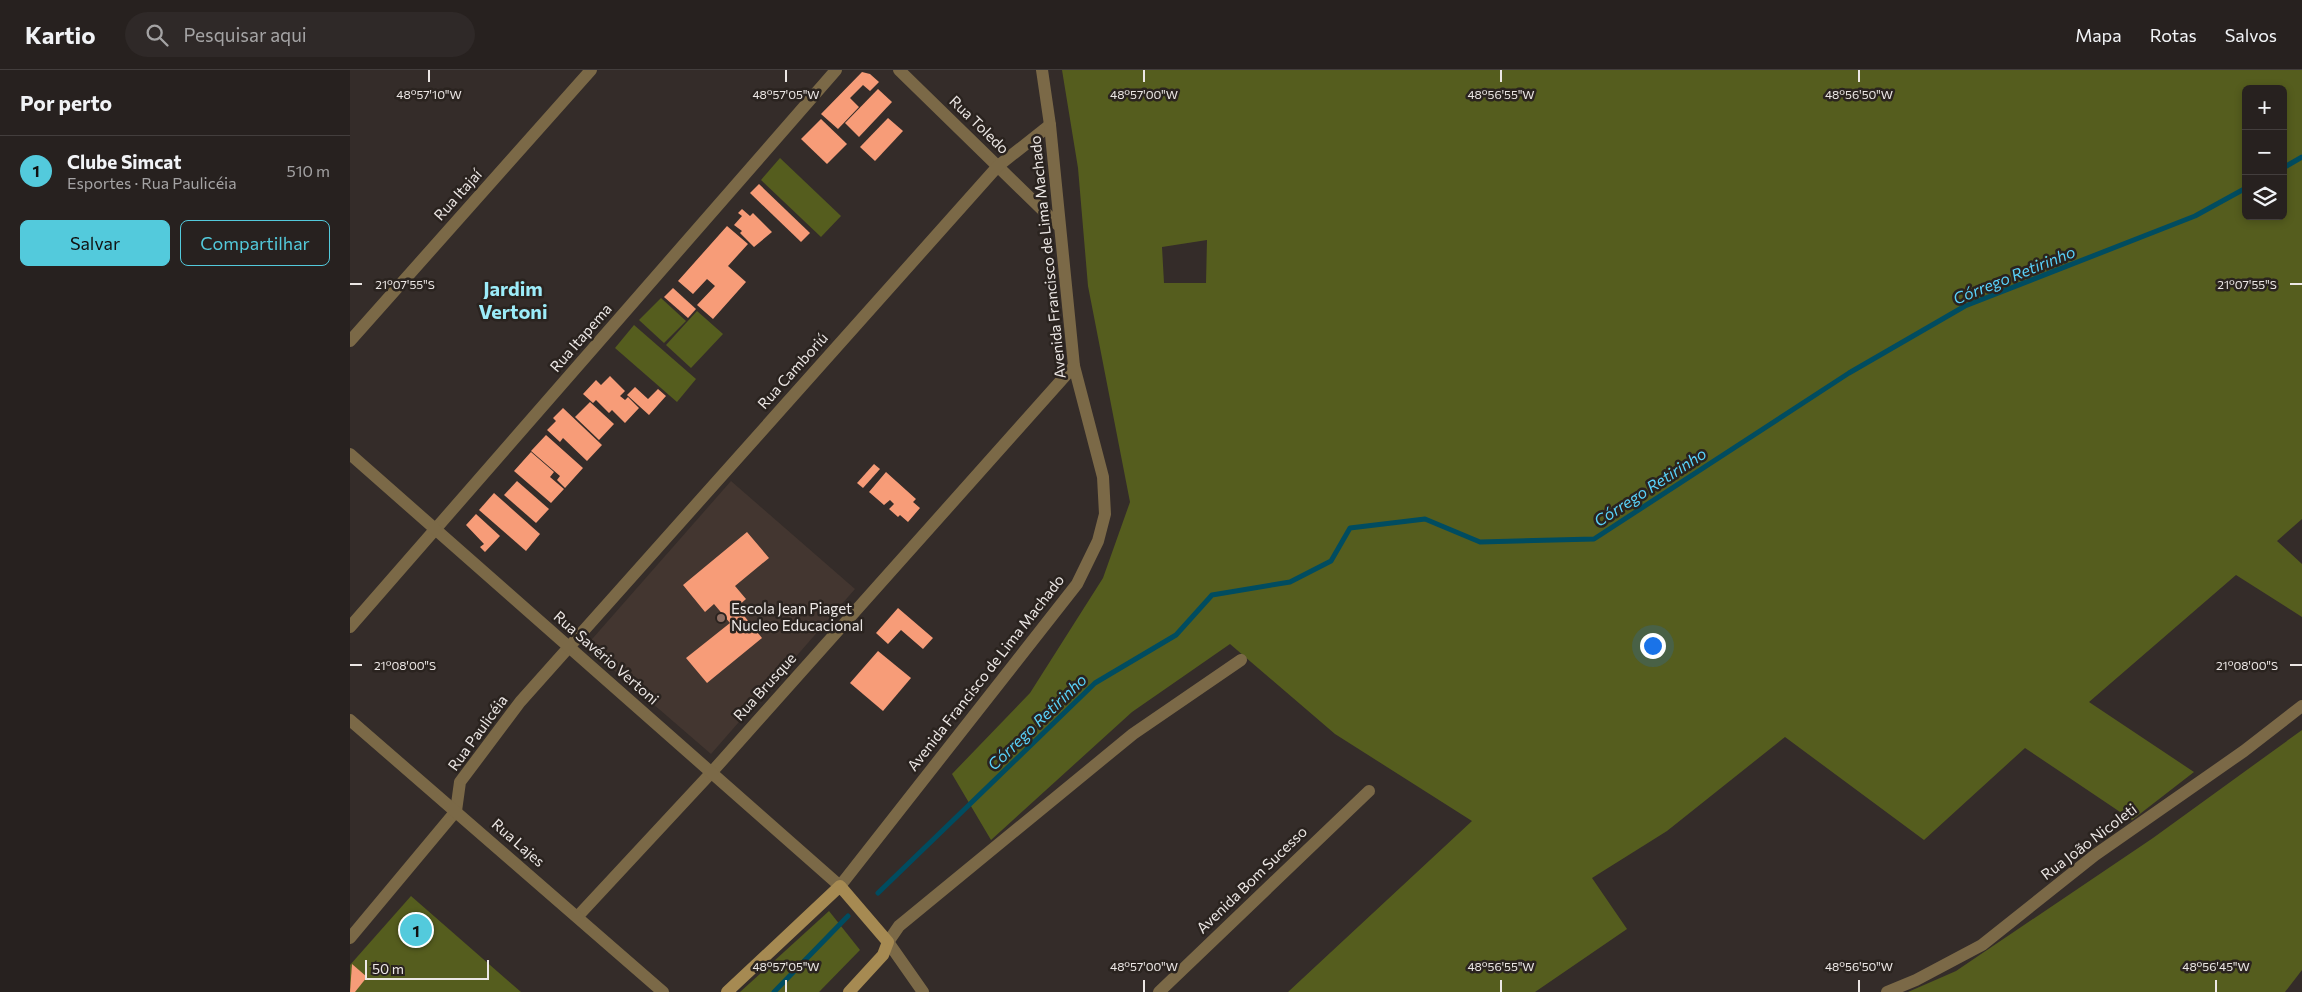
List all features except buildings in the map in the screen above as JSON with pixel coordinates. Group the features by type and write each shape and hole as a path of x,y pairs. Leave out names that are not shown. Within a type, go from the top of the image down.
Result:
{"main road":[{"path":"840,886 888,942 883,955 849,992"},
{"name":"Avenida Francisco de Lima Machado","path":"727,992 840,886"}],"street":[{"name":"Rua Itajaí","path":"350,341 591,70"},
{"name":"Rua Itapema","path":"350,627 836,70"},
{"name":"Rua Toledo","path":"899,70 1058,225"},
{"name":"Avenida Francisco de Lima Machado","path":"840,886 1077,584 1098,541 1106,514 1103,477 1074,366 1058,225 1050,124 1042,70"},
{"name":"Rua Camboriú","path":"568,647 998,166 1050,124"},
{"name":"Rua Brusque","path":"578,916 711,773 1074,366"},
{"name":"Rua Savério Vertoni","path":"350,454 840,886"},
{"name":"Rua Paulicéia","path":"456,811 460,782 520,702 568,647"},
{"path":"924,992 888,942 899,926 1133,734 1241,660"},
{"name":"Rua João Nicoleti","path":"1887,992 1916,980 1982,945 2095,855 2244,751 2302,706"},
{"name":"Rua Lajes","path":"350,720 578,916 663,992"},
{"name":"Avenida Bom Sucesso","path":"1158,992 1369,791"},
{"path":"350,938 456,811"}],"shaded area":[{"name":"Escola Jean Piaget Nucleo Educacional","path":"731,481 855,589 711,754 586,646"}],"green space":[{"path":"1062,70 2302,70 2302,519 2277,541 2302,564 2302,617 2236,575 2089,702 2194,772 2132,820 2025,748 1924,840 1785,737 1667,831 1592,878 1627,929 1535,992 1288,992 1472,821 1335,734 1230,644 1132,712 991,840 952,774 1030,693 1103,578 1130,502 1088,286 1078,168","holes":["1207,240 1206,283 1164,283 1162,247"]},
{"path":"780,158 841,216 821,237 761,180"},
{"path":"661,298 686,321 664,343 639,320"},
{"path":"697,311 723,334 691,368 666,345"},
{"path":"634,325 696,379 677,402 615,348"},
{"path":"2302,730 2302,970 2285,992 1908,992 1956,971 2153,838"},
{"path":"411,896 521,992 350,992 350,965"},
{"path":"829,911 860,950 819,992 740,992"}],"waterway":[{"name":"Córrego Retirinho","path":"2287,166 2302,157"},
{"name":"Córrego Retirinho","path":"878,893 1095,683 1176,635 1212,595 1290,582 1331,561 1350,528 1425,519 1480,542 1594,539 1849,373 1965,306 2195,216 2242,190"},
{"path":"774,992 848,916"}],"place":[{"name":"Escola Jean Piaget Nucleo Educacional","path":"721,618"},
{"name":"Clube Simcat","path":"416,930"}],"district":[{"name":"Jardim Vertoni","path":"513,300"}]}
